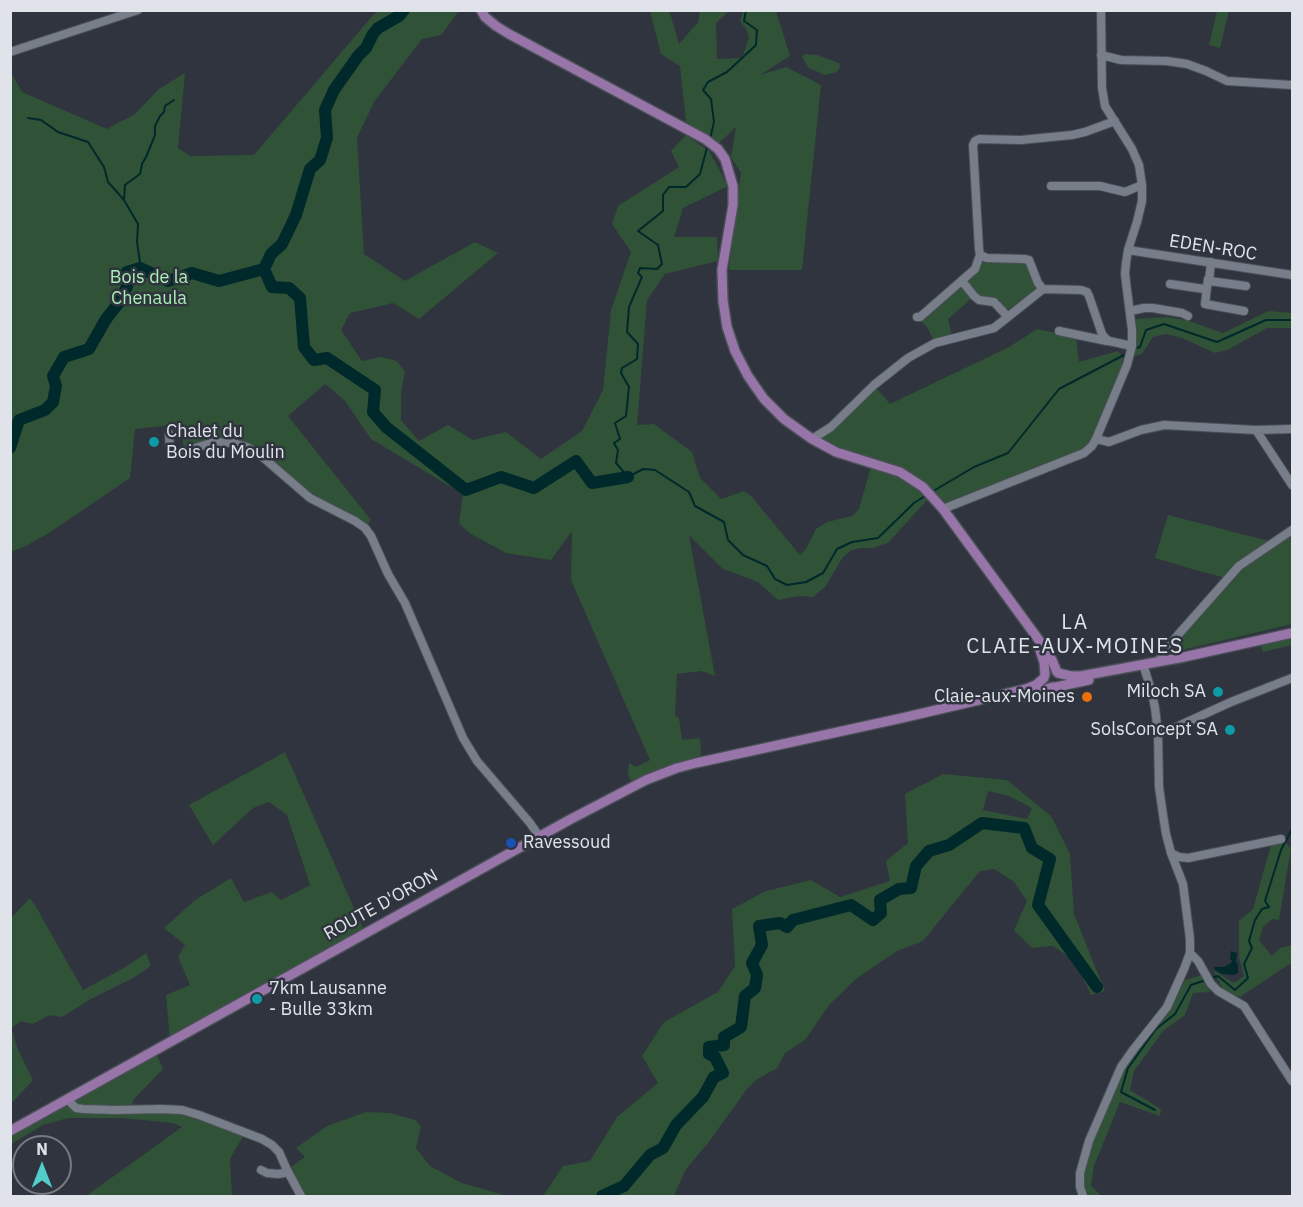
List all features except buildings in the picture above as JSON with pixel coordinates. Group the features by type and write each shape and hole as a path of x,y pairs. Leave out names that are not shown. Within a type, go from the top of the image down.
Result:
{"main road":[{"path":"481,10 485,17 509,34 705,139 718,149 725,159 733,186 733,205 722,270 723,301 735,351 748,376 764,399 784,419 812,439 836,452 900,472 923,487 943,509 1052,660 1061,680 1055,687"},
{"path":"1032,631 1042,654 1046,685 1055,687"},
{"path":"902,718 1026,689 1036,685 1050,670 1077,677 1293,633"},
{"path":"902,718 1023,696 1086,681 1121,669"},
{"name":"ROUTE D'ORON","path":"10,1131 539,836 664,772 902,718"}],"street":[{"path":"10,52 138,10"},
{"path":"943,509 1084,453 1096,439 1127,366 1132,346 1132,330 1125,274 1128,250 1142,201 1142,185 1136,157 1105,106 1102,88 1101,10"},
{"path":"1101,54 1121,60 1187,64 1227,81 1293,85"},
{"path":"917,317 920,317 975,269 980,255 975,141 983,139 1021,140 1072,135 1115,121"},
{"path":"1051,186 1079,188 1100,186 1125,192 1142,185"},
{"name":"EDEN-ROC","path":"1128,250 1293,275"},
{"path":"980,255 987,258 1029,260 1038,284 1043,289"},
{"path":"1211,262 1205,304 1244,311"},
{"path":"962,281 979,300 994,302 1008,317"},
{"path":"1170,284 1206,289 1208,283"},
{"path":"1208,283 1246,286"},
{"path":"812,439 831,427 874,385 908,358 935,343 994,328 1043,289 1087,292 1102,334 1109,341"},
{"path":"1130,311 1153,308 1188,316"},
{"path":"1059,331 1132,346"},
{"path":"1096,439 1109,442 1141,430 1164,426 1256,430 1293,429"},
{"path":"1256,430 1293,485"},
{"path":"169,434 170,450 176,454 214,442 233,443 247,447 310,498 365,528 405,603 463,738 477,761 539,836"},
{"path":"1160,661 1161,656 1184,627 1239,566 1293,530"},
{"path":"1083,1197 1080,1188 1080,1173 1089,1141 1121,1067 1167,1007 1190,953 1183,884 1166,834 1160,786 1158,733 1152,693 1143,664"},
{"path":"1158,733 1293,678"},
{"path":"1171,853 1188,858 1281,839"},
{"path":"1190,953 1218,991 1244,1006 1293,1081"},
{"path":"67,1100 76,1108 83,1109 182,1110 200,1114 262,1139 279,1152 301,1197"},
{"path":"261,1170 278,1174 287,1170"}],"green space":[{"name":"Bois de la Chenaula","path":"380,10 459,11 441,35 422,39 374,102 357,138 364,254 405,281 475,242 498,253 419,319 393,303 350,313 341,330 362,361 381,357 397,361 405,372 401,392 401,420 419,441 448,425 473,440 506,432 541,459 582,431 603,390 611,310 631,252 612,224 618,206 679,167 671,151 686,135 709,151 728,186 683,208 674,237 717,237 718,261 665,274 647,300 637,425 654,424 692,452 700,478 721,499 744,491 751,496 800,555 806,549 816,529 827,522 852,516 859,509 872,463 812,439 874,385 890,404 1009,347 1037,329 1076,337 1079,362 1118,351 1123,358 1121,370 1093,438 1078,452 943,509 934,498 927,500 888,543 873,548 852,550 843,557 825,587 813,597 799,596 778,600 758,582 723,569 689,535 715,676 701,671 677,674 675,716 679,718 682,740 700,738 701,755 632,783 628,776 629,763 636,767 650,760 571,580 572,531 551,560 506,553 471,534 459,524 463,494 371,439 345,401 325,384 288,416 371,520 365,528 310,498 247,447 214,442 183,452 183,435 181,432 172,430 176,426 184,427 183,424 135,429 130,478 49,533 11,552 10,71 22,92 107,129 135,114 159,89 185,73 178,148 190,156 254,155 374,14"},
{"path":"650,11 670,13 679,44 698,22 700,11 729,11 716,23 717,59 742,58 749,38 747,30 740,21 743,11 776,11 790,56 760,75 786,67 821,85 802,270 729,270 741,173 731,157 736,127 719,143 686,122 680,66 661,54"},
{"path":"1217,11 1229,11 1220,48 1209,45"},
{"path":"805,54 817,55 839,63 840,67 837,72 825,75 809,68 802,57"},
{"path":"982,260 1025,261 1030,266 1038,290 1014,310 1006,309 982,298 974,292 967,280 980,270"},
{"path":"962,284 973,297 948,319 952,336 934,341 927,327 919,319"},
{"path":"1268,311 1292,313 1292,328 1267,328 1227,350 1215,353 1182,338 1166,334 1153,337 1142,354 1134,356 1136,319 1167,317 1186,320 1223,333"},
{"path":"1168,515 1269,541 1226,578 1155,558"},
{"path":"1292,535 1292,624 1178,651 1172,647 1243,569"},
{"path":"1292,636 1292,645 1263,652 1259,643"},
{"path":"285,752 365,933 170,1042 166,995 190,985 178,957 185,945 164,928 195,900 231,878 244,902 272,892 281,900 310,885 287,815 269,802 253,808 213,845 189,805"},
{"path":"943,774 1007,780 1051,816 1070,854 1074,914 1105,991 1091,995 1075,961 1053,946 1032,948 1014,930 1027,901 1014,882 994,869 980,871 923,941 897,951 857,978 829,1005 805,1040 785,1053 777,1068 756,1080 747,1089 686,1169 675,1196 543,1196 563,1166 590,1161 617,1117 658,1083 642,1056 664,1022 718,992 735,966 732,909 766,891 811,880 840,897 890,881 886,861 908,843 905,794","holes":["988,791 1009,796 1032,808 1027,819 983,810"]},
{"path":"1286,843 1291,849 1279,920 1272,919 1263,927 1259,940 1272,956 1280,948 1292,945 1292,964 1240,997 1224,991 1213,970 1234,983 1244,976 1239,957 1239,921 1253,909 1271,845"},
{"path":"30,898 83,990 146,953 151,966 133,978 89,1000 62,1017 50,1015 33,1024 21,1021 11,1028 11,918"},
{"path":"1202,975 1210,992 1193,993 1185,1015 1163,1031 1134,1071 1130,1090 1161,1109 1160,1116 1120,1102 1094,1166 1091,1186 1102,1196 1086,1196 1082,1175 1091,1143 1124,1069 1169,1011 1185,980"},
{"path":"11,1028 19,1052 33,1080 11,1104"},
{"path":"155,1051 163,1069 133,1100 132,1110 182,1110 245,1133 230,1159 232,1196 86,1196 182,1127 173,1123 121,1118 68,1118 43,1125 26,1135 12,1135 11,1144 10,1131"},
{"path":"366,1112 391,1113 415,1120 421,1126 416,1148 430,1166 462,1183 507,1196 301,1196 287,1170 305,1157 296,1148 327,1126"}],"shaded area":[{"path":"1231,951 1237,953 1238,973 1222,974 1215,970 1215,967 1224,967 1231,963"}],"waterway":[{"path":"264,269 271,254 282,244 296,215 310,169 320,160 327,138 325,110 334,90 378,28 399,16 404,10"},
{"path":"710,139 714,122 711,99 703,90 708,82 727,72 756,45 757,30 744,21 746,10"},
{"path":"124,200 125,185 140,174 155,135 155,126 165,106 174,100"},
{"path":"28,118 41,120 58,132 88,142 104,167 108,182 124,200 138,224 137,242 140,262"},
{"path":"708,144 700,174 686,187 669,187 663,195 663,211 638,231 658,245 662,264 657,269 640,268 638,273 642,277 629,307 627,332 638,344 637,359 622,368 621,373 629,387 626,416 615,423 620,439 614,443 618,450 616,463 628,477 643,469 655,470 689,492 695,506 724,522 728,540 743,555 767,566 775,579 787,585 806,582 823,573 837,549 852,542 878,538 914,503 925,496"},
{"path":"10,448 19,420 45,410 53,402 56,386 53,376 64,357 89,349 106,319 121,300 128,284 127,272 140,268 168,281 192,273 219,281 264,269 272,287 289,288 300,298 304,347 314,360 327,358 375,390 373,412 386,427 466,490 501,477 534,488 576,461 592,483 628,477"},
{"path":"1137,348 1140,347 1146,330 1164,324 1217,342 1266,320 1292,320"},
{"path":"935,490 974,467 1008,453 1059,389 1124,355"},
{"path":"602,1196 624,1186 650,1155 663,1148 676,1125 703,1097 714,1077 723,1073 715,1057 709,1054 709,1047 724,1045 724,1037 741,1027 745,996 755,988 757,975 752,963 762,945 759,926 780,923 787,927 793,920 851,905 873,920 881,913 880,900 899,889 911,888 916,866 929,851 949,845 982,823 1024,828 1032,848 1050,859 1038,905 1097,987"},
{"path":"1155,1110 1121,1092 1128,1068 1156,1029 1175,1014 1191,985 1218,976 1235,990 1248,978 1244,964 1252,948 1249,941 1255,920 1262,909 1269,907 1265,901 1281,850 1292,829"}],"place":[{"name":"Chalet du Bois du Moulin","path":"154,442"},
{"name":"Miloch SA","path":"1218,692"},
{"name":"Claie-aux-Moines","path":"1087,697"},
{"name":"SolsConcept SA","path":"1230,730"},
{"name":"Ravessoud","path":"511,843"},
{"name":"7km Lausanne - Bulle 33km","path":"257,999"}],"district":[{"name":"LA CLAIE-AUX-MOINES","path":"1075,635"}]}
